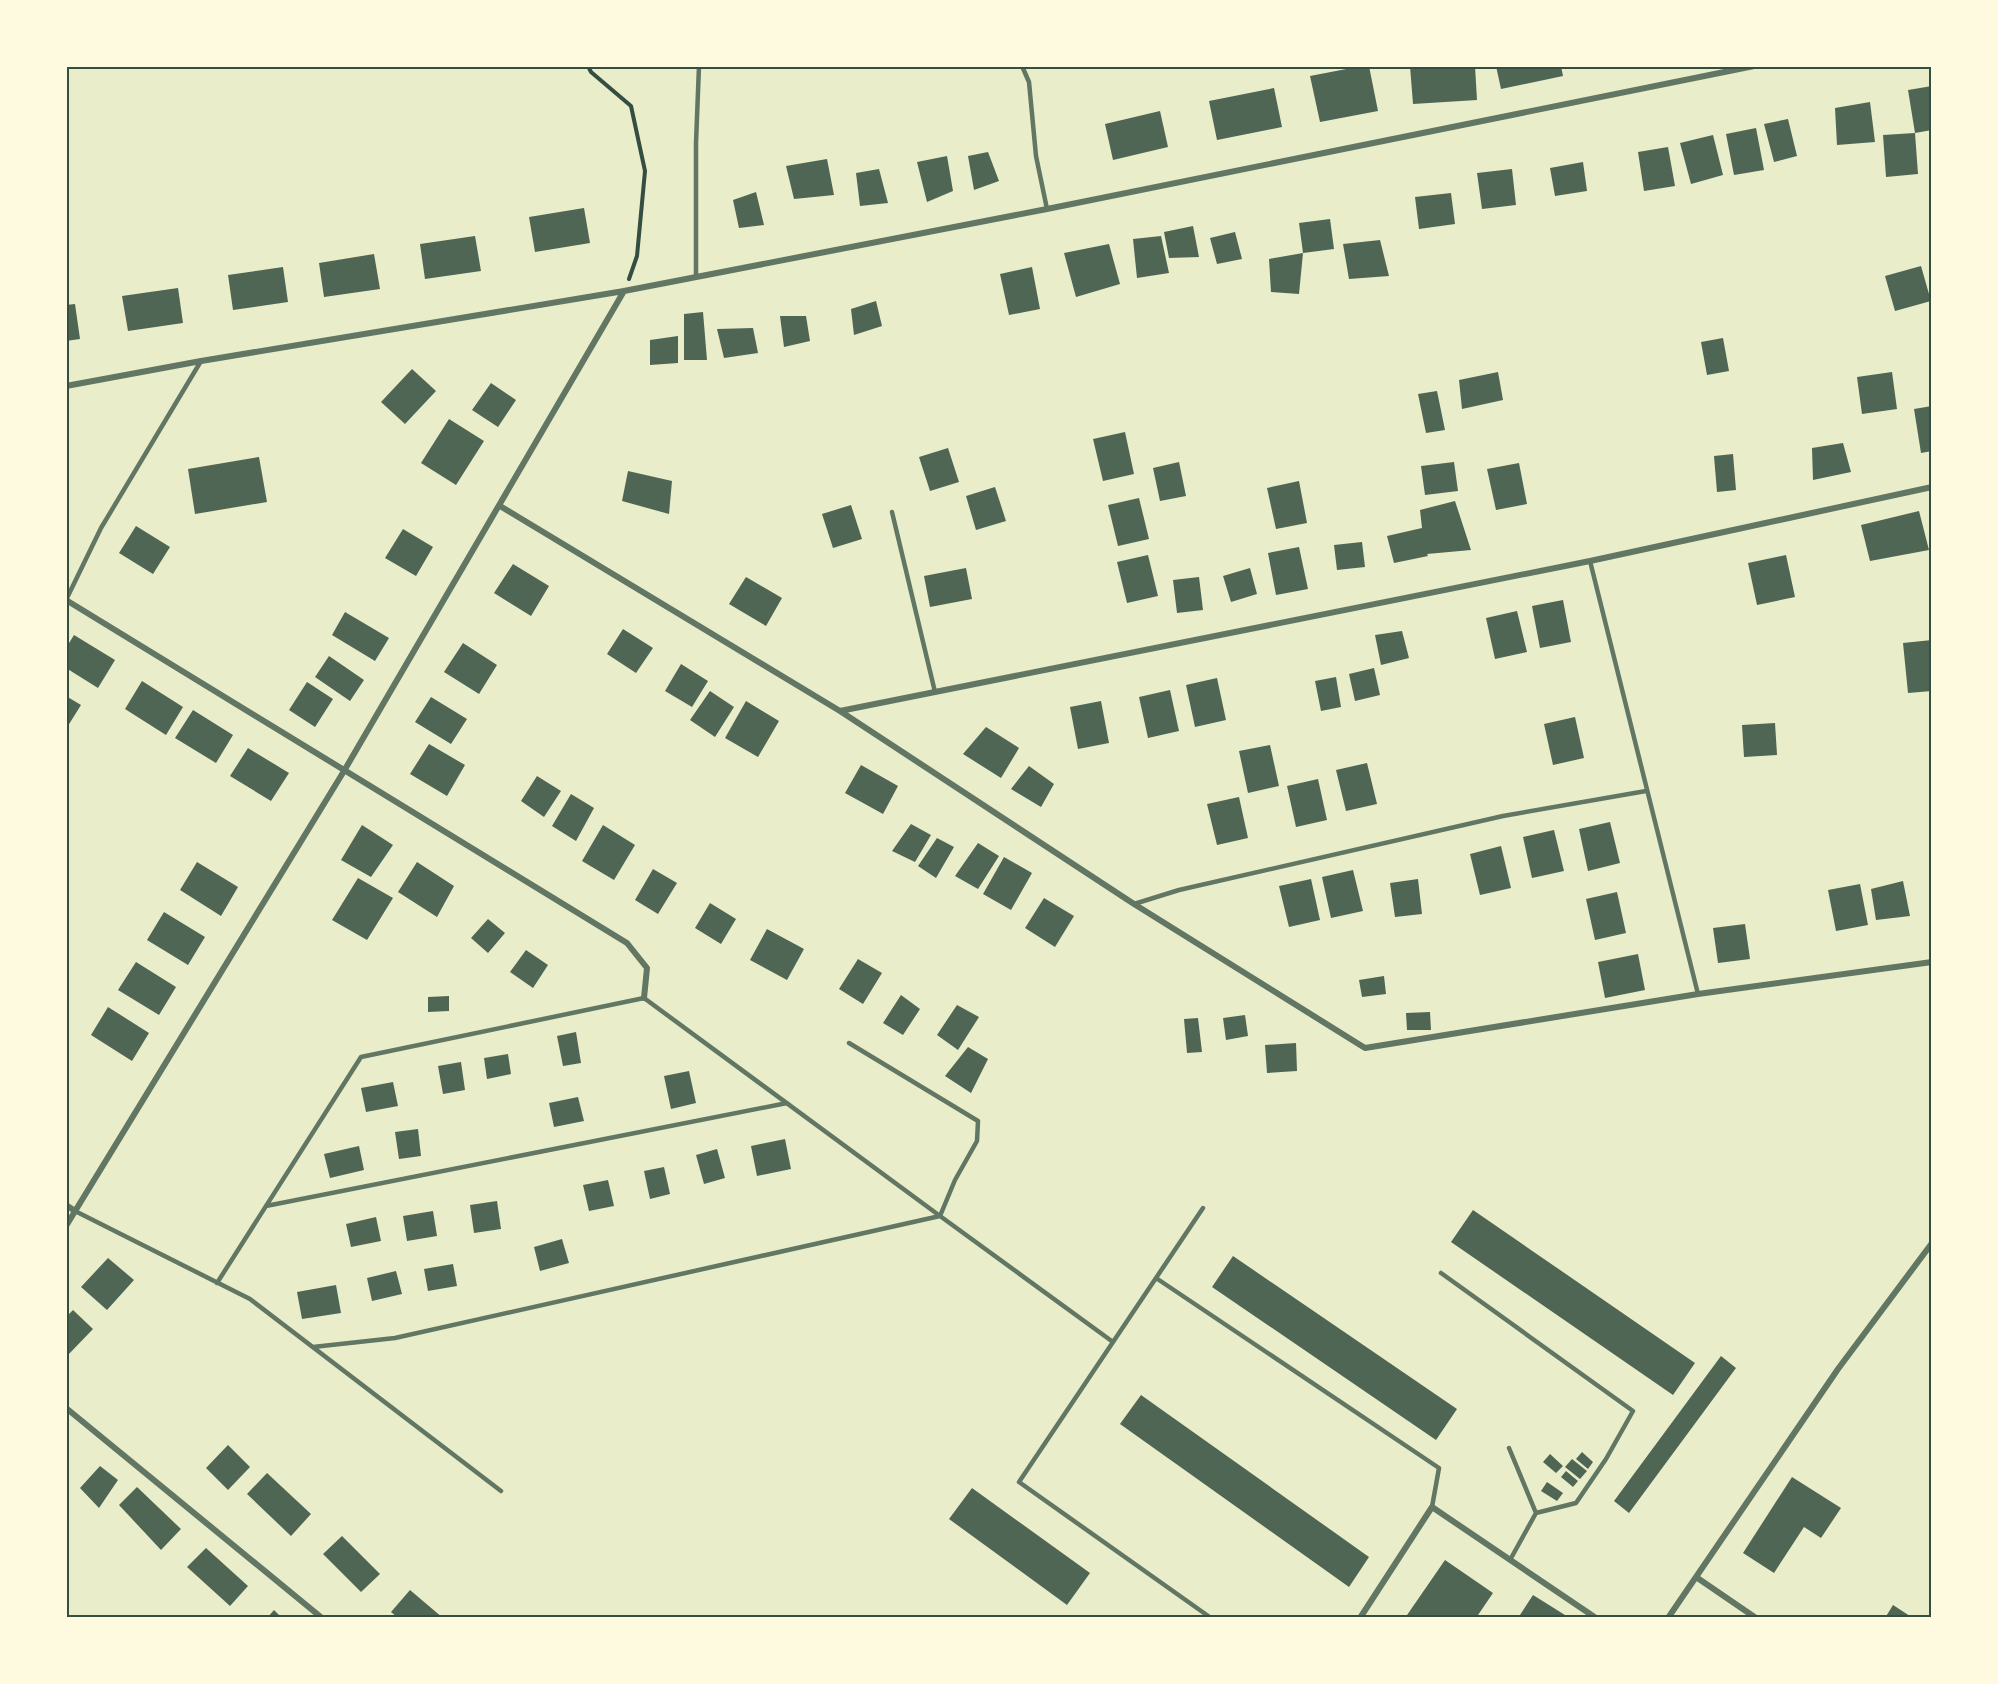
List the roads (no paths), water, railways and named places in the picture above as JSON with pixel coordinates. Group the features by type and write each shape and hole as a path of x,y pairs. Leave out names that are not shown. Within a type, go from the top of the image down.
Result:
{"street":[{"path":"66,386 201,361 624,291 1047,209 1754,66"},
{"path":"66,1226 344,771 624,291"},
{"path":"840,711 1590,561 1932,487"},
{"path":"500,506 840,711 1134,904 1365,1048 1698,994 1932,962"},
{"path":"66,600 627,944 647,968 644,998"},
{"path":"66,1205 75,1211"},
{"path":"1668,1618 1838,1370 1932,1243"},
{"path":"66,1408 322,1618"},
{"path":"1360,1618 1432,1507 1596,1618"},
{"path":"1696,1577 1756,1618"}],"lane":[{"path":"696,277 696,143 699,66"},
{"path":"1022,66 1029,82 1036,156 1047,209"},
{"path":"66,600 102,528 201,361"},
{"path":"892,512 936,692"},
{"path":"1590,561 1698,994"},
{"path":"1134,904 1179,890 1492,818 1646,791"},
{"path":"217,1283 361,1057 644,998 1113,1342"},
{"path":"849,1043 978,1121 977,1141 955,1180 940,1216"},
{"path":"266,1206 787,1103"},
{"path":"1203,1208 1019,1482 1211,1618"},
{"path":"75,1211 250,1299 501,1491"},
{"path":"313,1347 395,1338 940,1216"},
{"path":"1441,1273 1633,1411 1606,1459 1576,1503 1536,1513 1510,1560"},
{"path":"1156,1278 1439,1468 1432,1507"},
{"path":"1509,1448 1536,1513"}]}
